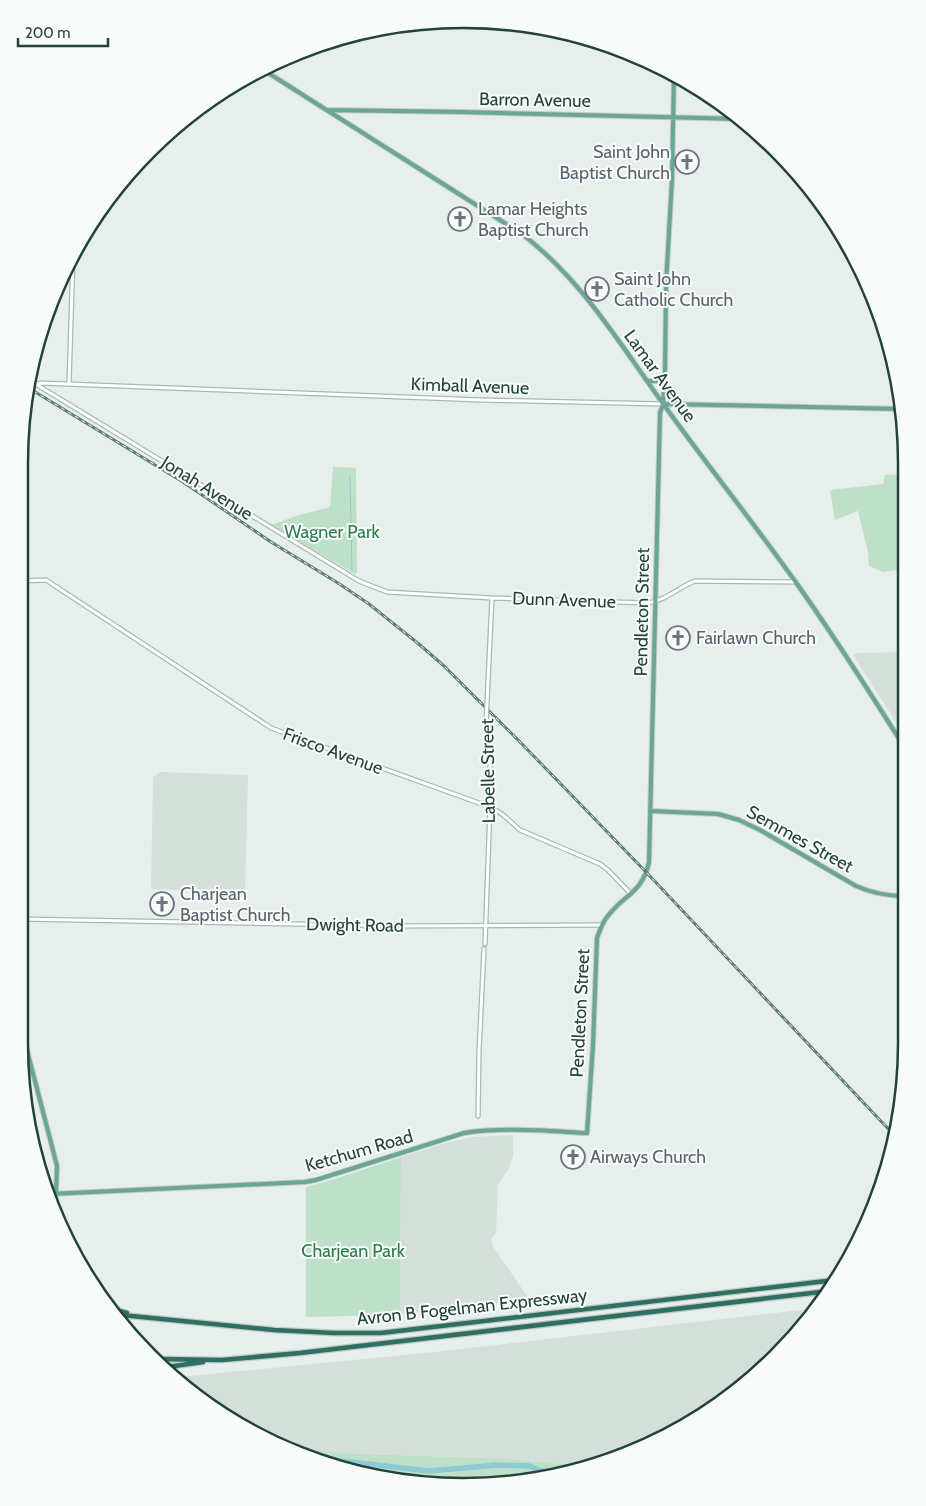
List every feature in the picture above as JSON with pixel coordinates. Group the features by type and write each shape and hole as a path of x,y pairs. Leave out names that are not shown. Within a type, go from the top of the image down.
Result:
{"highway":[{"name":"Avron B Fogelman Expressway","path":"123,1315 274,1330 381,1333 828,1281"},
{"name":"Avron B Fogelman Expressway","path":"164,1359 222,1360 300,1353 820,1292"},
{"path":"120,1311 136,1316"},
{"path":"172,1366 222,1360"}],"main road":[{"name":"Lamar Avenue","path":"268,73 522,234 560,266 586,296 663,404 796,582 844,652 898,737"},
{"name":"Pendleton Street","path":"587,1133 593,1045 596,945 602,925 608,915 641,884 649,862 660,414 663,404 665,374 666,284 672,180 674,82"},
{"name":"Barron Avenue","path":"327,110 730,119"},
{"path":"647,381 656,382 665,374"},
{"path":"664,384 668,396 686,404"},
{"name":"Kimball Avenue","path":"663,404 895,409"},
{"name":"Semmes Street","path":"651,811 718,814 739,820 760,830 856,886 870,892 898,896"},
{"path":"28,1053 56,1159 56,1194"},
{"name":"Ketchum Road","path":"56,1194 305,1182 324,1178 464,1133 517,1130 587,1133"}],"street":[{"path":"69,384 73,269"},
{"name":"Kimball Avenue","path":"37,384 472,400 663,404"},
{"name":"Jonah Avenue","path":"37,384 359,581 387,592"},
{"name":"Frisco Avenue","path":"28,581 46,580 271,728 490,807 502,814 520,830 600,864 631,894"},
{"name":"Dunn Avenue","path":"387,592 492,598 648,603 656,602 695,581 796,582"},
{"name":"Labelle Street","path":"484,944 490,807 490,761 486,724 492,598"},
{"name":"Dwight Road","path":"28,919 485,927 602,925"},
{"path":"478,1116 484,949"}],"shaded area":[{"path":"898,652 898,725 853,655 856,653"},
{"path":"160,772 248,775 245,892 151,889 153,777"},
{"path":"513,1135 513,1156 508,1170 498,1184 496,1233 491,1239 493,1247 530,1300 400,1315 401,1157 473,1137"},
{"path":"808,1309 771,1351 728,1389 705,1405 656,1434 573,1465 494,1458 360,1454 309,1450 270,1434 245,1420 198,1389 184,1377 435,1352"}],"green space":[{"name":"Wagner Park","path":"333,467 356,468 357,573 355,574 271,525 330,507"},
{"path":"898,474 898,570 883,572 869,566 868,552 858,511 835,520 830,490 883,484 885,475"},
{"name":"Charjean Park","path":"401,1157 400,1315 306,1317 306,1187"},
{"path":"309,1450 360,1454 494,1458 573,1465 520,1475 491,1478 435,1478 406,1475 350,1464"}],"waterway":[{"path":"350,477 352,570"},
{"path":"341,1461 429,1471 497,1465 529,1466 542,1471"}],"railway":[{"path":"34,391 183,482 271,542 338,583 369,604 420,645 444,666 523,745 647,873 890,1130"}],"place":[{"name":"Saint John Baptist Church","path":"687,162"},
{"name":"Lamar Heights Baptist Church","path":"460,219"},
{"name":"Saint John Catholic Church","path":"597,289"},
{"name":"Fairlawn Church","path":"678,638"},
{"name":"Charjean Baptist Church","path":"162,904"},
{"name":"Airways Church","path":"573,1157"}]}
